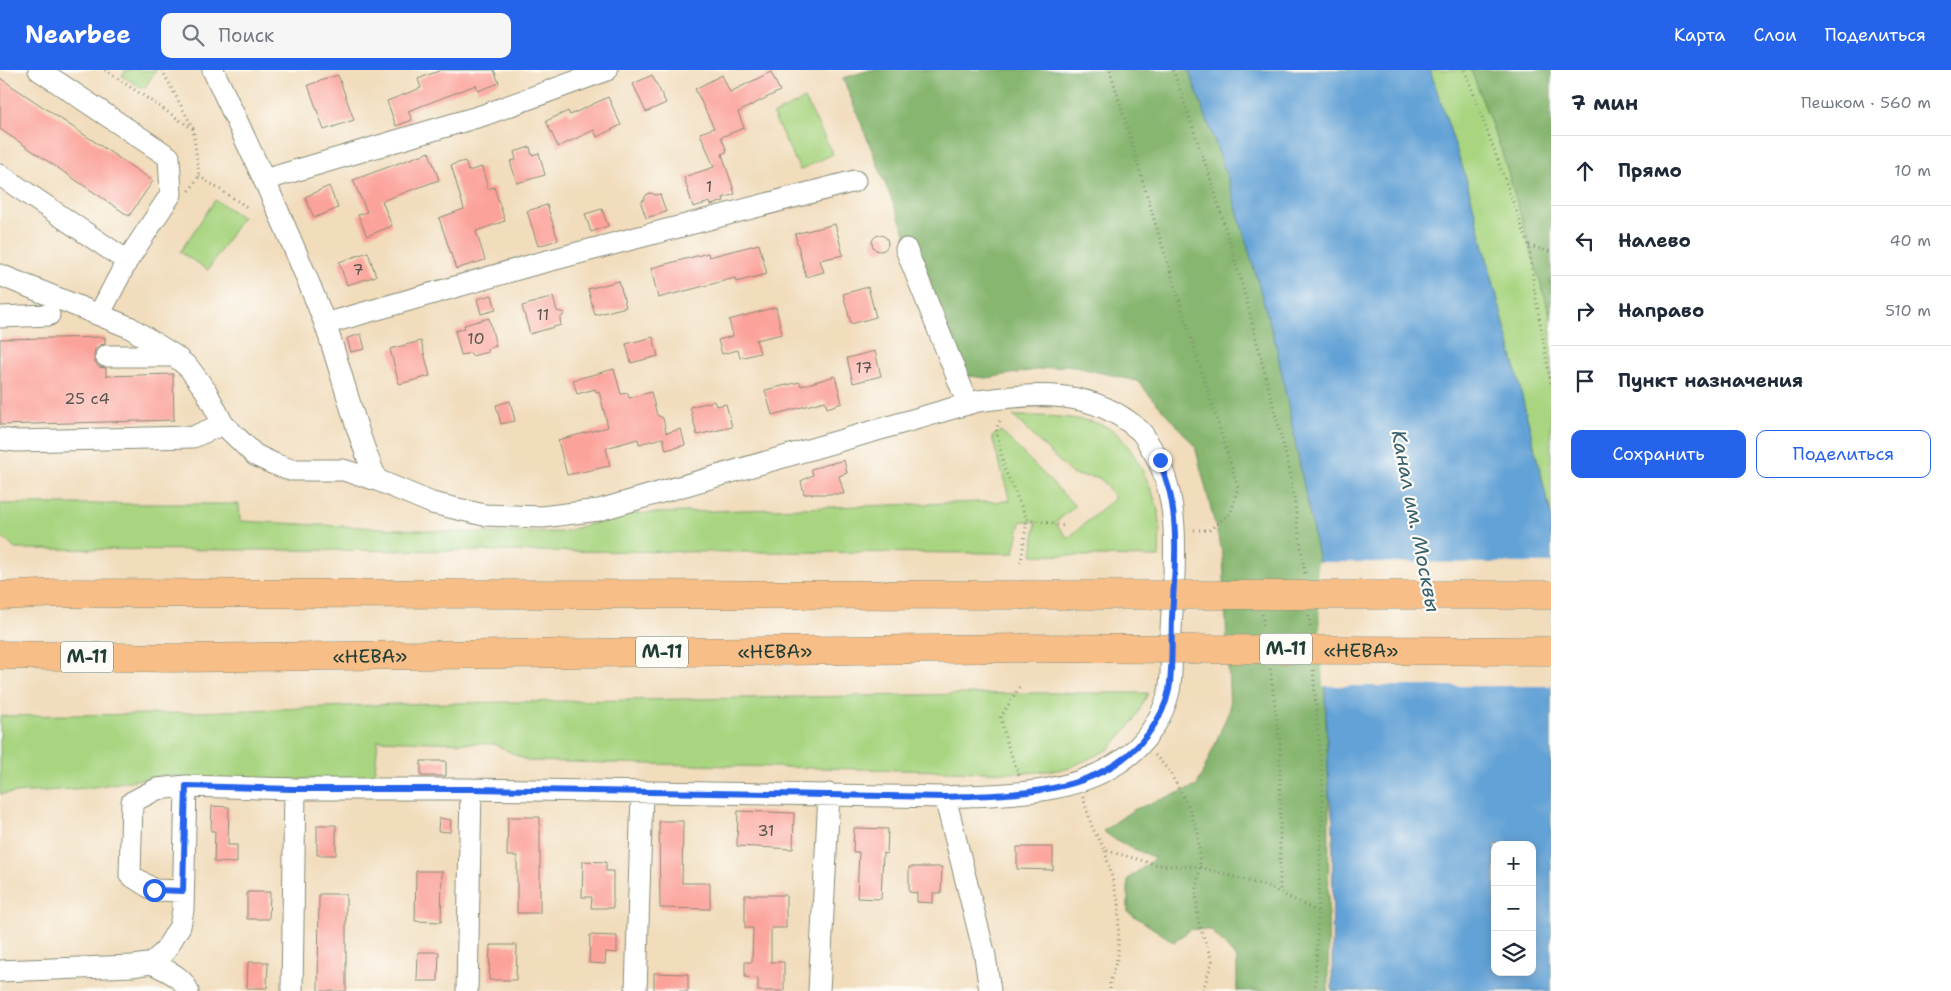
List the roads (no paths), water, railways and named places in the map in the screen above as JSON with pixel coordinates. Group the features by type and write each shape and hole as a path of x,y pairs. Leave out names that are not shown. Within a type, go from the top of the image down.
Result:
{"highway":[{"path":"0,596 58,593 1551,596"},
{"name":"«НЕВА»","path":"0,655 173,658 1021,648 1551,651"},
{"path":"0,670 173,658"}],"street":[{"path":"39,70 169,157 171,194 127,261 99,315"},
{"path":"213,70 301,263 324,324 362,447 377,480"},
{"path":"264,180 484,115 607,70"},
{"path":"0,176 127,261"},
{"path":"324,324 532,265 855,181"},
{"path":"906,249 968,404"},
{"path":"2,282 129,327 175,356 189,368 206,391 222,424 255,455 291,470 343,470 377,480 432,503 484,515 542,517 599,510 978,401 1040,394 1082,399 1114,412 1140,431 1160,460 1170,494 1174,534 1169,691 1156,724 1142,742 1121,761 1094,776 1059,787 1021,794 945,797 186,786 157,789 132,802 130,875 154,890 183,891"},
{"path":"0,317 49,315"},
{"path":"106,356 175,356"},
{"path":"0,439 16,441 193,436 222,424"},
{"path":"0,590 58,593"},
{"path":"0,971 134,966 152,963 165,951 180,926 186,786"},
{"path":"292,991 294,789"},
{"path":"468,991 471,789"},
{"path":"636,991 642,792"},
{"path":"818,991 829,794"},
{"path":"945,797 985,956 990,991"},
{"path":"152,963 173,974 188,991"}],"water":[{"name":"Канал им. Москвы","path":"1189,70 1430,70 1466,178 1551,516 1551,991 1332,991 1333,822 1329,793 1320,566 1276,345 1228,179"}]}
